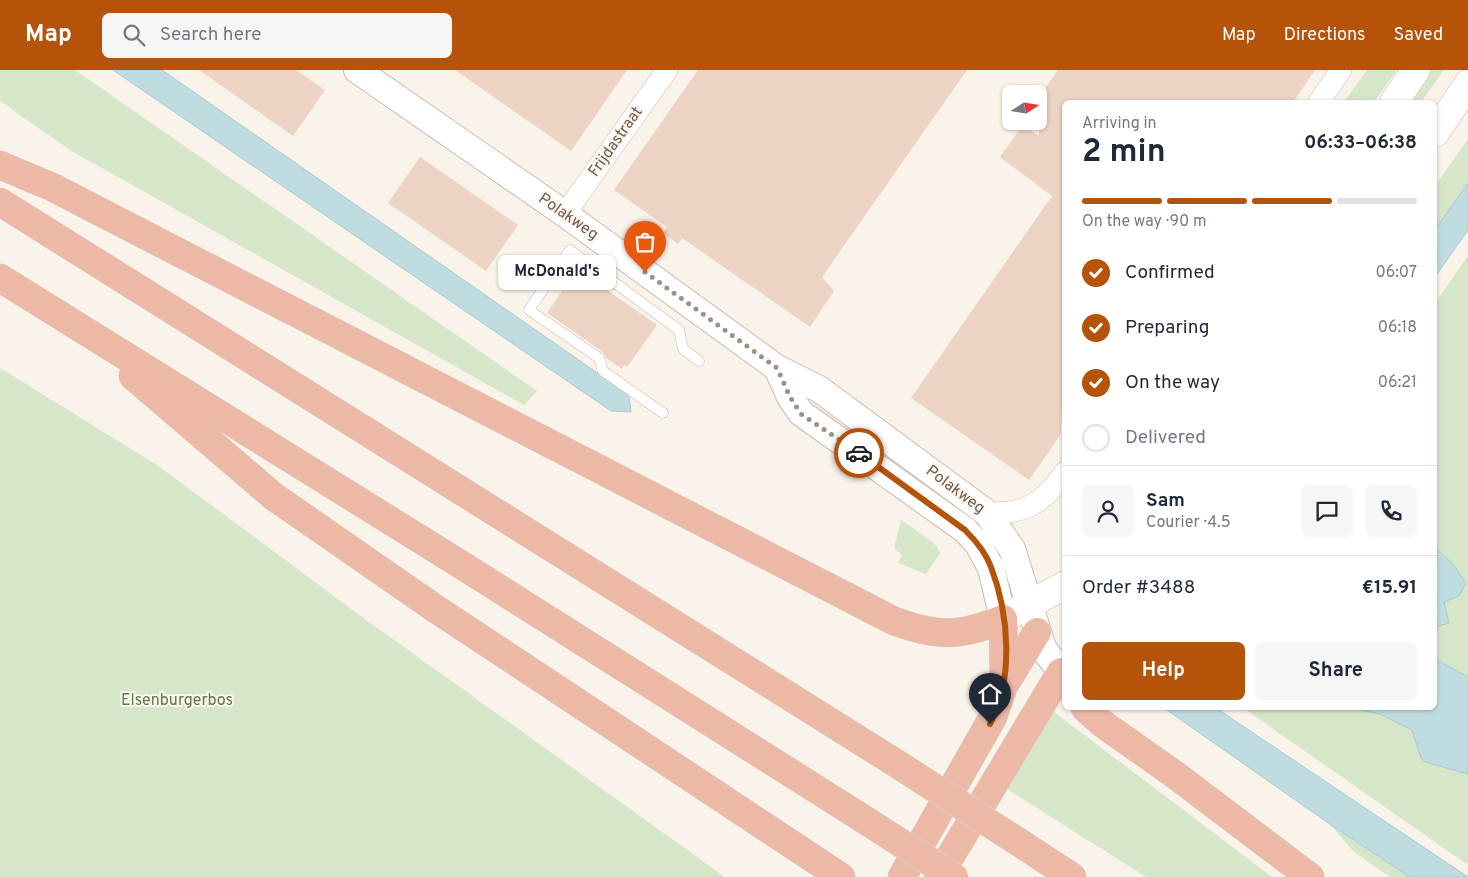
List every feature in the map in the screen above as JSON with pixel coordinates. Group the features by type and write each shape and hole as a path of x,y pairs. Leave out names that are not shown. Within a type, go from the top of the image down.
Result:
{"highway":[{"path":"0,165 60,191 894,621 928,632 948,633 979,629 1003,619 1006,660 1004,685 993,717 902,877"},
{"path":"0,202 891,760 1072,877"},
{"path":"0,278 954,877"},
{"path":"65,318 273,496 432,608 833,871"},
{"path":"886,877 982,709 1004,685 1037,632"},
{"path":"938,877 1017,742 1062,676"},
{"path":"1087,710 1103,724 1182,780 1310,877"}],"main road":[{"path":"1395,100 1416,70"},
{"path":"1437,130 1468,84"},
{"path":"1003,619 1062,588"},
{"path":"1037,632 1062,594"}],"street":[{"name":"Polakweg","path":"357,70 566,214 777,368 820,389 987,513 1012,549 1043,648 1062,671"},
{"name":"Frijdastraat","path":"566,214 667,70"},
{"path":"1320,100 1341,70"},
{"name":"Polakweg","path":"777,368 790,397 801,414 932,505 965,530 978,544 991,568 1003,619"},
{"path":"987,513 1006,514 1030,508 1038,503 1062,475"}],"lane":[{"path":"663,413 603,371 599,358 530,310 570,250 679,330 683,349 699,361"}],"green space":[{"path":"0,70 75,70 537,391 524,405 70,150 0,101"},
{"path":"1367,70 1397,70 1375,100 1345,100"},
{"path":"1430,70 1444,70 1422,100 1408,100"},
{"path":"1468,139 1468,183 1437,227 1437,183"},
{"path":"1468,256 1468,865 1246,710 1437,710 1437,300"},
{"name":"Elsenburgerbos","path":"0,368 157,465 369,622 725,877 0,877"},
{"path":"901,520 934,543 940,553 926,574 898,563 902,555 894,548"},
{"path":"1050,709 1272,877 1146,877 1007,789"},
{"path":"1331,825 1410,877 1390,877 1353,851"}],"water":[{"path":"113,70 162,70 629,395 631,412 611,411"},
{"path":"1468,183 1468,230 1437,274 1437,227"},
{"path":"1437,550 1453,564 1466,583 1459,596 1444,602 1449,623 1437,626"},
{"path":"1437,660 1468,677 1468,774 1425,762 1421,758 1412,730 1380,714 1360,710 1437,710"},
{"path":"1167,710 1219,710 1468,877 1410,877 1331,825"}],"building":[{"path":"199,70 296,70 325,90 293,136"},
{"path":"455,70 627,70 571,151"},
{"path":"698,70 967,70 822,277 834,291 810,327 682,238 678,244 663,233 667,227 614,190"},
{"path":"1058,70 1315,70 1294,100 1062,100 1061,434 1029,480 911,398 1052,196 1000,157 1019,130 1030,130 1039,136 1039,130 1048,130 1047,85"},
{"path":"420,157 518,225 486,271 388,203"},
{"path":"577,269 657,325 627,367 624,365 622,369 606,358 603,352 547,313"}],"way so far":[{"path":"645,272 777,368 790,397 801,414 859,453"}],"place":[{"name":"McDonald's","path":"645,272"}],"route":[{"path":"859,453 965,530 984,553 997,588 1003,619 1006,660 1004,685 990,724"}]}
